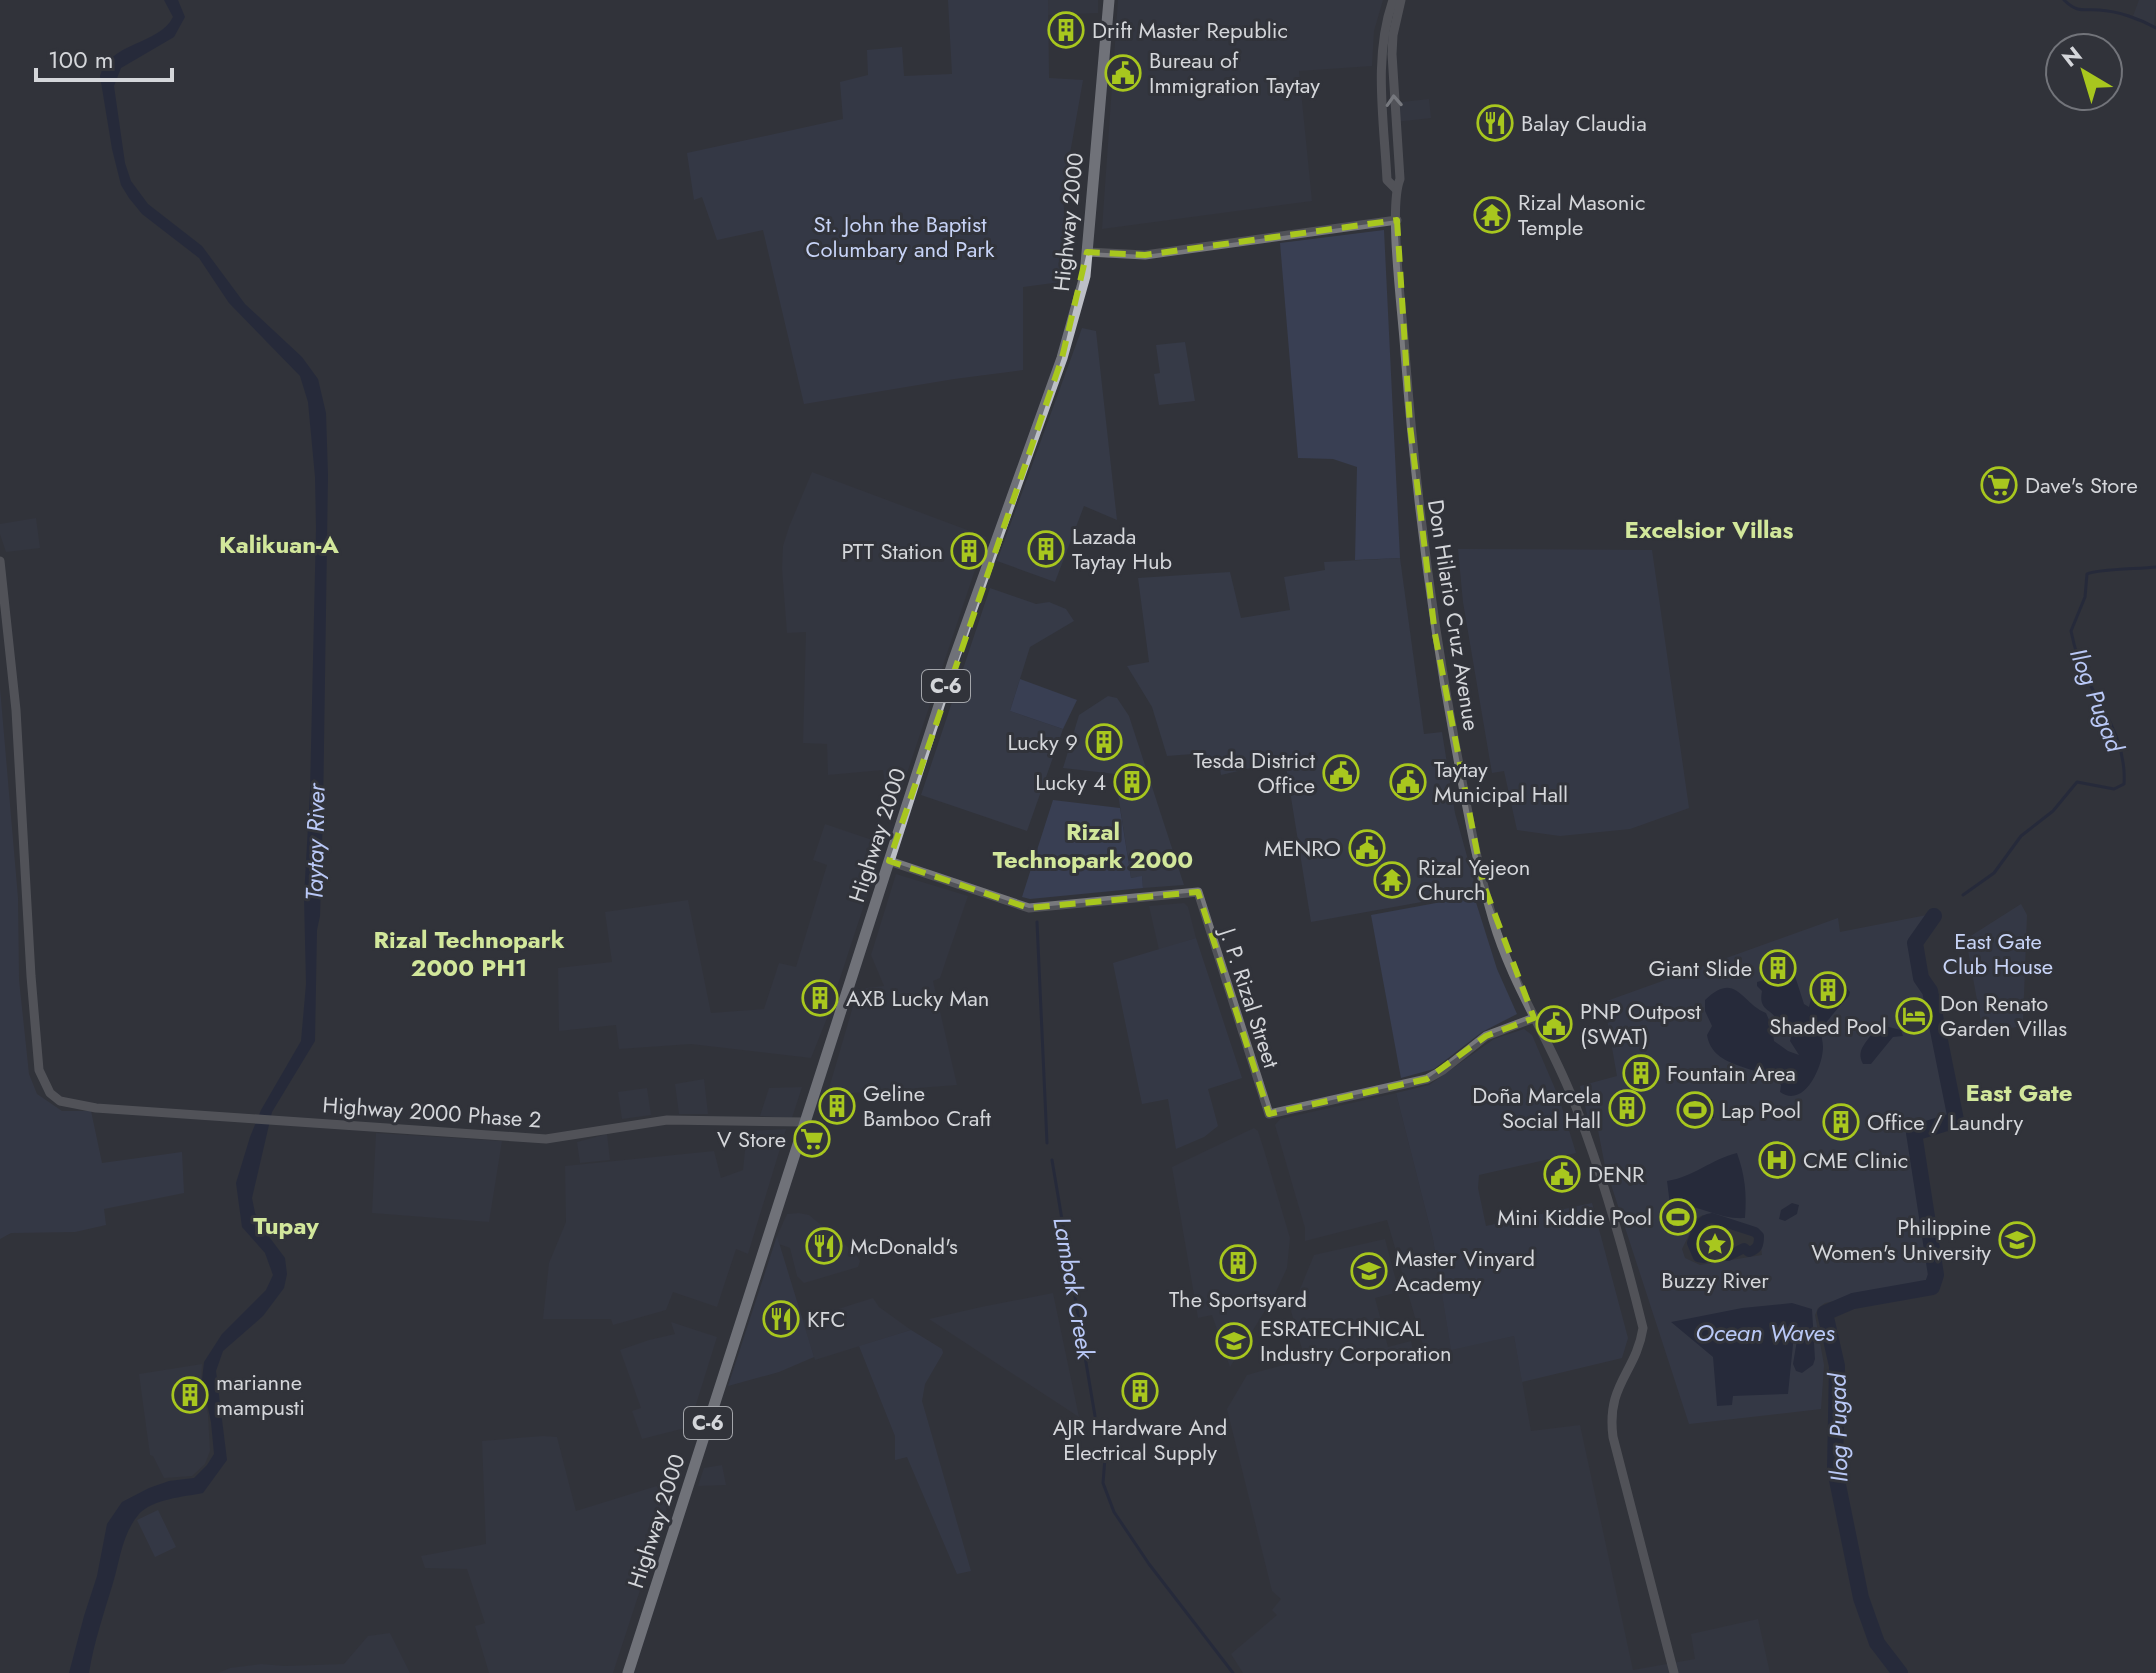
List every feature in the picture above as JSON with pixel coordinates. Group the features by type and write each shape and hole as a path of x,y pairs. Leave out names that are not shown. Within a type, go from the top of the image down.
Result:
{"main road":[{"name":"Highway 2000","path":"628,1673 889,861 979,588 1080,300 1109,0"}],"street":[{"name":"Don Hilario Cruz Avenue","path":"1393,0 1384,24 1381,75 1387,180 1396,189"},
{"name":"Don Hilario Cruz Avenue","path":"1401,0 1393,35 1400,179 1396,189 1397,220 1410,425 1435,634 1483,883 1494,924 1572,1096 1608,1205 1643,1328 1641,1343 1615,1394 1611,1418 1613,1437 1674,1673"},
{"path":"1087,252 1145,255 1397,220"},
{"name":"Highway 2000 Phase 2","path":"0,561 16,710 39,1070 50,1093 60,1101 76,1105 546,1139 667,1120 805,1122"},
{"name":"J. P. Rizal Street","path":"889,861 1029,908 1198,892 1269,1114 1427,1079 1486,1036 1534,1018"}],"highlighted area":[{"path":"1397,220 1410,425 1435,634 1483,883 1534,1018 1486,1036 1427,1079 1269,1114 1198,892 1029,908 889,861 1062,358 1087,252 1145,255"}],"shaded area":[{"path":"1048,0 1098,0 1098,13 1048,15"},
{"path":"1118,0 1383,0 1374,31 1372,66 1299,71 1312,201 1102,229"},
{"path":"2139,0 2156,0 2154,27 2133,16"},
{"path":"1429,99 1431,118 1395,122 1393,103"},
{"path":"1082,328 1096,331 1117,520 1084,506 1055,582 997,561"},
{"path":"1185,342 1195,401 1159,405 1154,374 1160,373 1156,345"},
{"path":"812,472 986,537 890,824 883,770 828,775 827,744 803,743 806,632 787,633 782,569 783,546"},
{"path":"36,518 40,548 6,552 0,524"},
{"path":"1400,558 1424,734 1442,732 1455,813 1477,892 1311,922 1285,760 1221,775 1219,763 1195,766 1193,754 1167,756 1152,707 1127,666 1149,662 1138,578 1230,572 1241,618 1290,610 1284,577 1325,570 1324,562"},
{"path":"990,588 1036,604 1049,602 1066,609 1074,621 1030,647 1010,711 1063,729 1027,831 921,795"},
{"path":"1108,696 1117,698 1129,716 1184,885 1143,888 1142,877 1131,878 1115,774 1063,768 1079,715"},
{"path":"825,824 884,844 811,1058 691,1044 619,1049 616,1025 559,1031 558,968 612,962 605,912 688,900 711,1013 764,1009 779,963 796,967 827,865 813,860"},
{"path":"896,874 968,896 940,978 933,981 957,1085 827,1095 858,989 884,986 871,955"},
{"path":"1184,903 1188,907 1196,938 1159,950 1149,906"},
{"path":"704,1079 708,1114 679,1114 675,1084"},
{"path":"802,1087 792,1118 760,1116 769,1088"},
{"path":"647,1088 651,1115 622,1119 618,1092"},
{"path":"1396,1093 1433,1239 1451,1349 1514,1336 1531,1431 1580,1425 1633,1670 1695,1659 1691,1634 1758,1619 1770,1673 1243,1673 1231,1654 1277,1615 1272,1610 1281,1599 1272,1591 1227,1409 1247,1375 1305,1359 1291,1311 1314,1255 1385,1239 1399,1292 1375,1298 1388,1347 1411,1341 1414,1354 1425,1352 1387,1220 1305,1241 1305,1228 1275,1125 1280,1119"},
{"path":"1254,1128 1258,1131 1290,1238 1287,1268 1273,1298 1230,1367 1212,1315 1198,1318 1172,1167"},
{"path":"786,1129 748,1254 736,1249 717,1307 673,1292 666,1310 613,1325 611,1319 543,1319 549,1263 566,1222 565,1166 714,1151 721,1178 743,1170 747,1131"},
{"path":"376,1133 502,1141 489,1222 372,1213"},
{"path":"607,1134 610,1160 580,1163 577,1142"},
{"path":"787,1214 809,1215 855,1253 860,1261 858,1267 804,1283 797,1276 790,1248 779,1244 777,1236"},
{"path":"1053,1293 1079,1417 929,1319 981,1307"},
{"path":"873,1298 879,1307 911,1330 815,1360 799,1310 803,1320"},
{"path":"671,1322 717,1337 689,1427 642,1439 632,1411 641,1408 620,1350 675,1334"},
{"path":"202,1364 201,1383 208,1415 210,1451 205,1464 192,1476 164,1478 150,1455 139,1374"},
{"path":"557,1437 576,1511 676,1480 613,1673 489,1673 475,1626 485,1623 467,1569 425,1568 421,1556 486,1544 482,1441"},
{"path":"722,1465 726,1485 698,1486 704,1468"},
{"path":"390,1633 410,1673 218,1673 230,1668 261,1664 344,1664 368,1636"}],"green space":[{"name":"St. John the Baptist Columbary and Park","path":"948,0 1048,0 1049,78 1083,80 1063,193 1068,281 1023,287 1023,370 804,404 763,230 717,240 702,197 694,200 687,153 843,119 840,82 868,75 867,50 902,47 904,76 952,74"},
{"path":"1384,230 1400,558 1355,560 1357,467 1333,459 1298,458 1280,243"},
{"path":"1458,549 1652,550 1689,808 1630,829 1560,836 1517,830 1504,771 1492,773 1463,602"},
{"path":"1020,679 1077,700 1063,729 1010,711"},
{"path":"0,688 18,898 19,980 29,1074 37,1094 62,1111 91,1111 102,1163 182,1152 184,1193 104,1209 106,1225 75,1232 11,1233 0,1239"},
{"path":"1053,800 1120,808 1131,878 1142,876 1143,888 1030,899 1022,897"},
{"path":"1474,896 1497,969 1517,1014 1482,1032 1434,1069 1401,1078 1371,915"},
{"name":"East Gate Club House","path":"2021,904 2027,915 2023,1020 2017,1027 1983,1033 1966,939"},
{"path":"1927,915 1910,944 1952,1111 1949,1119 1916,1126 1909,1133 1932,1272 1925,1281 1825,1303 1818,1308 1815,1315 1824,1365 1821,1409 1689,1424 1605,1166 1598,1130 1591,1130 1580,1086 1617,1076 1604,1002 1838,918 1840,932","holes":["1703,1215 1729,1225 1759,1231 1762,1255 1700,1265 1685,1258 1682,1249 1697,1218"]},
{"path":"1196,938 1242,1078 1208,1089 1218,1126 1204,1137 1176,1149 1168,1099 1142,1104 1113,963"},
{"path":"1524,1029 1532,1035 1559,1098 1576,1153 1479,1175 1478,1188 1486,1226 1592,1203 1628,1338 1622,1358 1522,1382 1514,1336 1451,1350 1433,1239 1396,1093 1429,1085 1494,1039"},
{"path":"777,1236 814,1357 779,1372 728,1386"},
{"path":"911,1330 942,1349 943,1353 925,1384 922,1401 971,1571 957,1574 907,1457 895,1460 895,1436 859,1346"},
{"path":"158,1510 176,1547 155,1557 137,1520"}],"water":[{"name":"Taytay River","path":"164,0 178,0 185,17 174,37 121,68 114,86 125,163 131,181 148,204 202,246 245,304 302,357 318,379 326,413 328,475 323,813 315,1041 272,1112 252,1198 255,1213 285,1258 287,1274 284,1288 263,1316 223,1351 216,1371 227,1460 203,1493 160,1502 145,1509 133,1522 122,1547 89,1673 69,1673 97,1576 107,1524 122,1502 169,1481 194,1478 214,1454 202,1380 204,1362 222,1334 266,1290 273,1275 265,1253 242,1227 236,1183 261,1110 301,1041 306,984 304,897 310,791 316,528 308,402 300,376 229,303 199,258 142,214 121,185 100,76 113,56 166,26 173,17"},
{"path":"1789,973 1795,976 1804,1004 1809,1007 1812,994 1825,973 1835,974 1850,992 1822,1029 1822,1055 1816,1075 1804,1091 1789,1096 1780,1092 1781,1085 1772,1078 1728,1061 1711,1047 1707,1035 1712,1026 1705,1011 1705,1000 1724,988 1738,992 1766,1013 1774,1041 1799,1055 1790,1041 1792,1032 1782,1033 1774,1016 1763,1006 1762,991 1757,986 1757,982"},
{"path":"1885,1026 1901,1030 1903,1036 1893,1037 1871,1064 1863,1064 1860,1054 1863,1046 1874,1030 1879,1030 1881,1034"},
{"name":"Lap Pool","path":"1712,1099 1714,1118 1679,1121 1677,1102"},
{"path":"1737,1153 1745,1185 1745,1218 1670,1205 1667,1181"},
{"path":"1792,1203 1799,1205 1797,1214 1785,1221 1779,1219 1781,1210"},
{"name":"Mini Kiddie Pool","path":"1691,1210 1693,1223 1665,1230 1663,1212"},
{"name":"Ocean Waves","path":"1792,1303 1812,1309 1813,1365 1802,1373 1796,1371 1793,1364 1798,1334 1794,1335 1788,1394 1733,1396 1732,1405 1717,1406 1713,1357 1671,1322 1742,1308"}],"waterway":[{"name":"Ilog Pugad","path":"2064,0 2077,9 2121,14 2156,28"},
{"name":"Ilog Pugad","path":"1963,895 1994,873 2021,836 2053,811 2077,782 2114,789 2124,784 2122,754 2082,668 2071,631 2085,597 2087,574 2156,567"},
{"name":"Ilog Pugad","path":"1900,1673 1877,1643 1861,1598 1835,1470 1837,1366 1825,1313 1853,1301 1932,1287 1936,1275 1914,1133 1956,1120 1930,991 1921,978 1915,943 1934,916"},
{"name":"Lambak Creek","path":"1037,922 1047,1143"},
{"name":"Lambak Creek","path":"1052,1160 1095,1416"},
{"name":"Buzzy River","path":"1712,1218 1755,1232 1759,1236 1757,1246 1749,1252 1744,1248 1728,1256 1710,1239 1706,1241 1704,1258 1698,1257 1692,1243 1701,1223 1712,1218"},
{"name":"Lambak Creek","path":"1105,1458 1103,1483 1114,1512 1149,1564 1233,1673"}],"place":[{"name":"Drift Master Republic","path":"1066,30"},
{"name":"Bureau of Immigration Taytay","path":"1123,73"},
{"name":"Balay Claudia","path":"1495,123"},
{"name":"Rizal Masonic Temple","path":"1492,215"},
{"name":"Dave's Store","path":"1999,485"},
{"name":"Lazada Taytay Hub","path":"1046,549"},
{"name":"PTT Station","path":"969,551"},
{"name":"Lucky 9","path":"1104,742"},
{"name":"Tesda District Office","path":"1341,773"},
{"name":"Lucky 4","path":"1132,782"},
{"name":"Taytay Municipal Hall","path":"1408,782"},
{"name":"MENRO","path":"1367,848"},
{"name":"Rizal Yejeon Church","path":"1392,880"},
{"name":"Giant Slide","path":"1778,968"},
{"name":"Shaded Pool","path":"1828,990"},
{"name":"AXB Lucky Man","path":"820,998"},
{"name":"Don Renato Garden Villas","path":"1914,1016"},
{"name":"PNP Outpost (SWAT)","path":"1554,1024"},
{"name":"Fountain Area","path":"1641,1073"},
{"name":"Geline Bamboo Craft","path":"837,1106"},
{"name":"Doña Marcela Social Hall","path":"1627,1108"},
{"name":"Lap Pool","path":"1695,1110"},
{"name":"Office / Laundry","path":"1841,1122"},
{"name":"V Store","path":"812,1139"},
{"name":"CME Clinic","path":"1777,1160"},
{"name":"DENR","path":"1562,1174"},
{"name":"Mini Kiddie Pool","path":"1678,1217"},
{"name":"Philippine Women's University","path":"2017,1240"},
{"name":"Buzzy River","path":"1715,1244"},
{"name":"McDonald's","path":"824,1246"},
{"name":"The Sportsyard","path":"1238,1263"},
{"name":"Master Vinyard Academy","path":"1369,1271"},
{"name":"KFC","path":"781,1319"},
{"name":"ESRATECHNICAL Industry Corporation","path":"1234,1341"},
{"name":"AJR Hardware And Electrical Supply","path":"1140,1391"},
{"name":"marianne mampusti","path":"190,1395"}],"district":[{"name":"Excelsior Villas","path":"1709,529"},
{"name":"Kalikuan-A","path":"279,544"},
{"name":"Rizal Technopark 2000","path":"1093,845"},
{"name":"Rizal Technopark 2000 PH1","path":"469,953"},
{"name":"East Gate","path":"2019,1092"},
{"name":"Tupay","path":"286,1225"}]}
